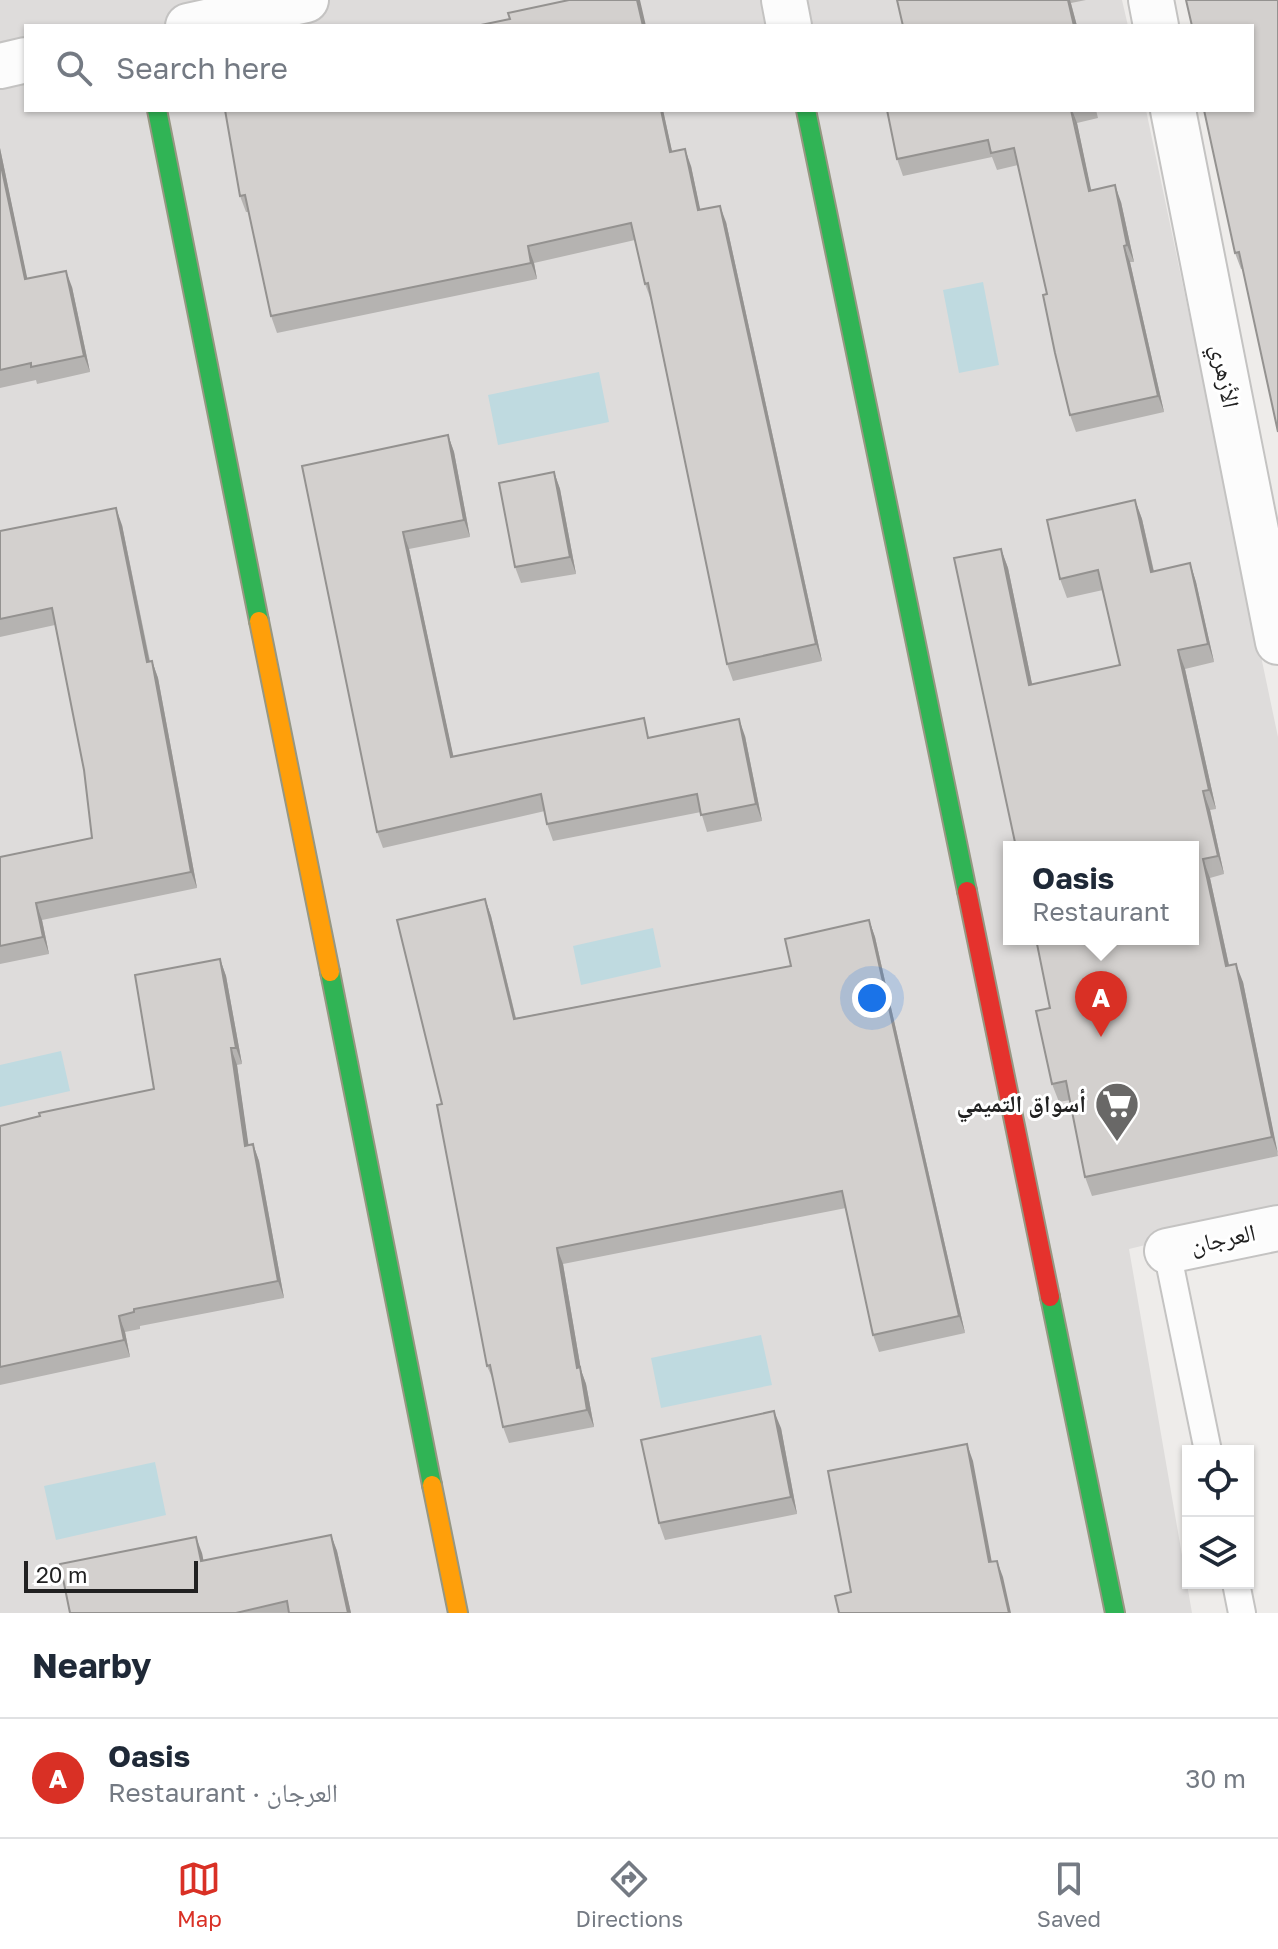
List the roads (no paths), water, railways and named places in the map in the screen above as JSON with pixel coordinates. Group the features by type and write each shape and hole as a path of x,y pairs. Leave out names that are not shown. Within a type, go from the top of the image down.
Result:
{"street":[{"path":"197,24 306,0"},
{"path":"784,0 789,24"},
{"path":"1151,0 1156,24"},
{"path":"0,66 24,60"},
{"path":"157,112 458,1613"},
{"path":"806,112 1115,1613"},
{"name":"الأزهري","path":"1173,112 1278,642"},
{"name":"العرجان","path":"1167,1251 1278,1228"}],"lane":[{"path":"1167,1251 1207,1445"},
{"path":"1237,1589 1242,1613"}],"water":[{"path":"983,282 999,365 959,373 943,290"},
{"path":"599,372 609,422 498,445 488,395"},
{"path":"653,928 661,967 581,985 573,946"},
{"path":"61,1051 70,1091 0,1107 0,1065"},
{"path":"761,1335 772,1385 661,1408 651,1358"},
{"path":"155,1462 166,1515 56,1540 44,1486"}],"place":[{"name":"Oasis","path":"1101,1037"},
{"name":"أسواق التميمي","path":"1117,1143"}]}
